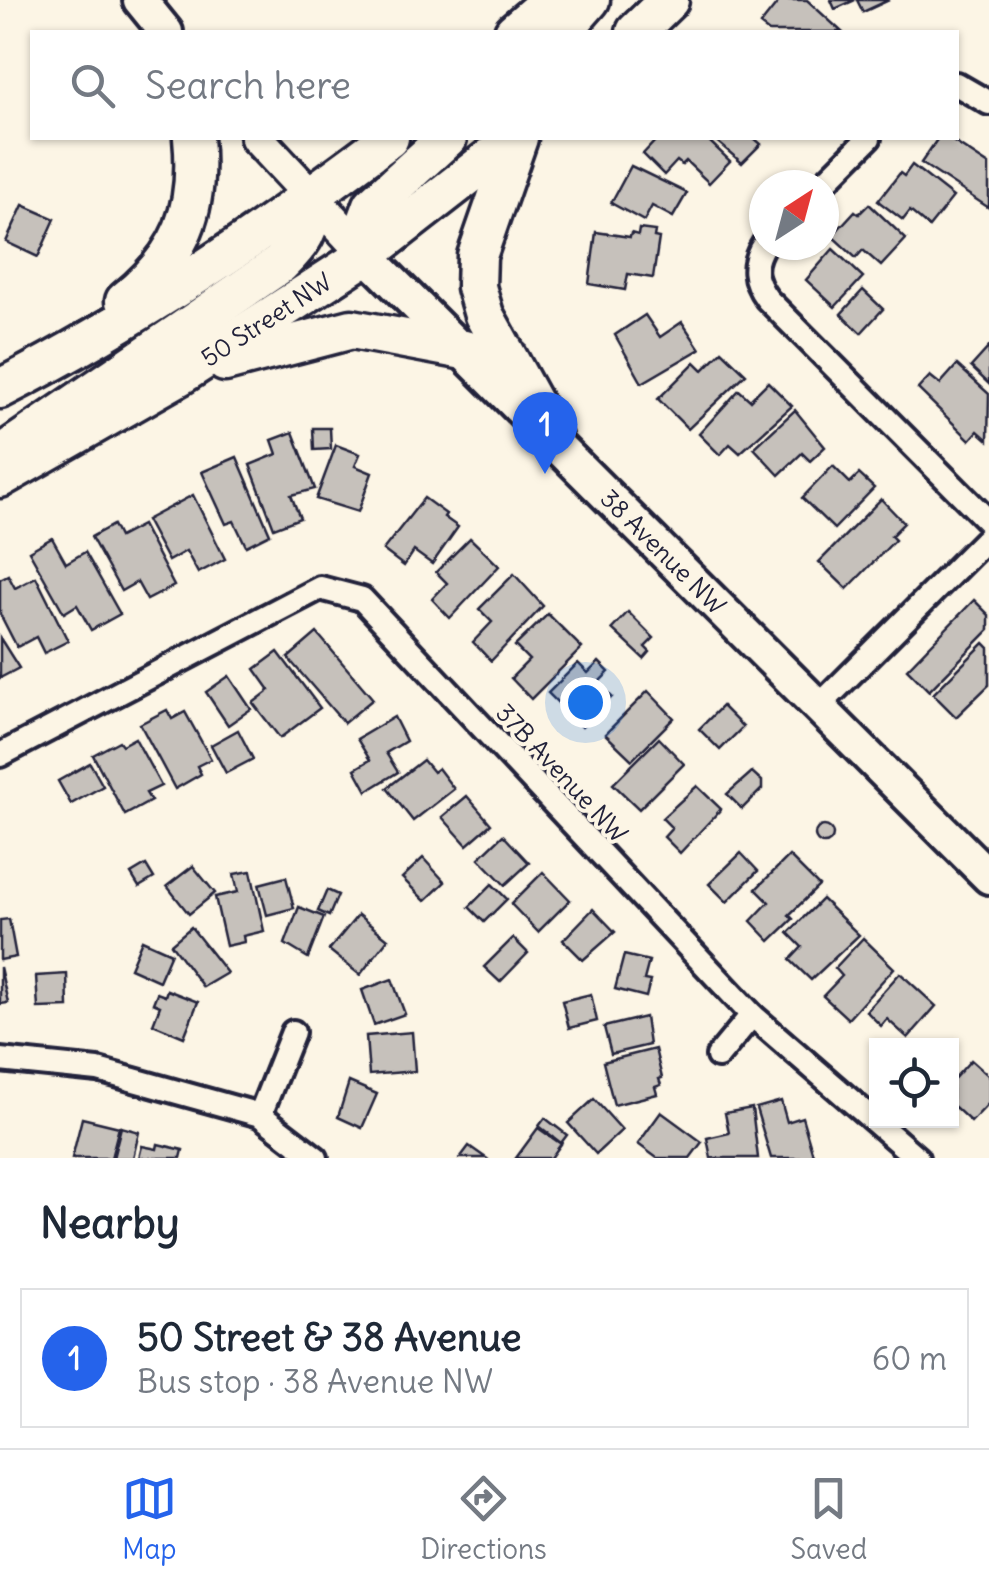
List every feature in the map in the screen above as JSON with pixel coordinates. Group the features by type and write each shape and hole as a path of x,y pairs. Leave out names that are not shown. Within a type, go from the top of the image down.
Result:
{"main road":[{"path":"516,30 551,0"},
{"path":"564,30 590,0"},
{"path":"638,30 670,0"},
{"path":"45,366 153,278 172,252 186,227 192,204 194,140"},
{"path":"0,389 221,260 386,140"},
{"path":"366,255 362,232 373,205 445,140"},
{"name":"50 Street NW","path":"0,478 180,376 366,255 514,140"},
{"path":"516,140 476,256 476,287 484,315 552,438"},
{"path":"0,456 280,264 307,233 312,214 310,198"},
{"path":"180,376 276,346 352,329 464,350"}],"street":[{"path":"140,0 164,30"},
{"path":"959,86 989,103"},
{"name":"38 Avenue NW","path":"259,140 366,255 989,876"},
{"path":"837,170 868,140"},
{"path":"756,260 755,277 767,299 989,522"},
{"path":"819,706 989,536"},
{"name":"37B Avenue NW","path":"0,755 320,588 362,599 752,1016 917,1158"},
{"path":"718,1056 752,1016"},
{"path":"260,1116 292,1032"},
{"path":"0,1060 98,1070 260,1116 316,1158"}],"building":[{"path":"780,0 807,0 840,30 766,30 760,25"},
{"path":"831,0 855,0 835,9"},
{"path":"857,0 889,0 863,12"},
{"path":"656,140 708,140 730,161 709,183 686,161 682,165 677,161 664,175 643,154"},
{"path":"715,140 756,140 761,144 742,163"},
{"path":"937,140 951,140 989,165 989,208 921,163"},
{"path":"912,165 953,197 929,227 910,211 903,220 878,201 900,173 904,176"},
{"path":"631,166 687,193 673,217 652,206 644,221 611,203"},
{"path":"869,204 906,239 881,266 863,250 856,258 839,242 839,228 855,211 859,214"},
{"path":"23,205 55,219 38,257 6,242"},
{"path":"639,229 655,231 654,237 659,238 653,278 628,274 625,290 589,284 596,232 630,237 631,233 638,235"},
{"path":"839,255 863,277 835,307 806,280 823,260 839,260"},
{"path":"863,290 883,309 861,333 841,314"},
{"path":"645,315 660,337 682,322 700,349 642,383 615,335"},
{"path":"989,347 989,384 971,367"},
{"path":"722,351 746,374 688,429 658,399 695,362 703,370"},
{"path":"957,365 989,394 988,440 978,431 970,440 918,389 930,376 940,384"},
{"path":"768,382 792,406 740,453 730,444 720,455 699,434 739,390 750,400"},
{"path":"795,410 825,447 810,461 802,453 779,475 754,448"},
{"path":"313,428 330,428 331,449 314,450"},
{"path":"293,432 315,489 291,495 300,518 274,528 250,465 277,454 272,440"},
{"path":"336,445 360,454 355,466 372,473 358,512 316,499"},
{"path":"237,457 270,534 246,546 234,521 226,524 202,472"},
{"path":"833,466 850,483 859,474 874,488 834,529 802,498"},
{"path":"193,495 225,559 198,573 186,551 168,561 146,520"},
{"path":"424,498 458,527 432,564 414,551 404,566 383,550"},
{"path":"881,499 904,523 891,536 895,540 847,589 819,562"},
{"path":"113,525 119,537 142,525 174,586 147,600 137,582 121,591 91,537"},
{"path":"52,538 66,563 85,552 120,614 91,630 77,605 64,613 29,551"},
{"path":"470,538 499,566 450,618 432,599 447,583 436,572"},
{"path":"514,574 543,606 491,661 473,642 492,622 479,609"},
{"path":"8,575 15,588 36,577 68,641 44,653 36,637 17,647 0,614 0,579"},
{"path":"974,600 989,615 989,630 929,691 907,669"},
{"path":"628,612 654,638 645,647 650,652 644,659 612,629"},
{"path":"548,614 582,648 531,699 511,678 529,660 515,646"},
{"path":"317,633 373,699 344,723 288,658"},
{"path":"0,638 19,668 0,678"},
{"path":"984,643 989,648 989,685 956,717 933,694"},
{"path":"278,652 320,708 280,738 253,703 270,690 255,669"},
{"path":"599,662 609,672 598,683 612,697 582,727 548,693 578,663 588,673"},
{"path":"229,676 251,709 228,725 206,692"},
{"path":"648,691 674,718 632,760 605,734"},
{"path":"722,706 743,727 720,750 699,729"},
{"path":"167,710 172,719 185,712 211,759 197,766 201,774 175,789 140,724"},
{"path":"394,717 406,741 386,753 398,772 367,791 355,769 370,760 357,739"},
{"path":"238,730 253,759 226,773 211,745"},
{"path":"135,738 161,786 146,793 151,801 125,815 93,755 119,741 122,745"},
{"path":"659,738 684,764 639,809 613,784"},
{"path":"423,760 433,772 438,768 454,789 413,821 387,788"},
{"path":"90,763 103,786 71,804 58,781"},
{"path":"752,772 762,781 762,789 742,809 727,794"},
{"path":"697,786 721,809 680,853 664,837 672,828 662,818"},
{"path":"467,796 491,824 467,845 442,817"},
{"path":"824,826 833,835 824,844 815,835"},
{"path":"503,835 529,863 505,885 479,858"},
{"path":"741,853 758,871 727,902 709,884"},
{"path":"789,856 819,886 789,915 793,919 770,941 751,921 769,902 756,889"},
{"path":"423,858 445,882 425,901 402,878"},
{"path":"146,865 154,878 139,887 131,874"},
{"path":"193,866 215,893 189,914 167,886"},
{"path":"251,871 264,931 243,936 244,942 226,946 215,897 238,892 234,874"},
{"path":"543,872 570,900 538,932 511,904"},
{"path":"286,877 294,908 267,915 259,884"},
{"path":"492,884 507,899 484,922 469,907"},
{"path":"327,890 338,895 329,916 318,911"},
{"path":"822,899 859,935 811,980 790,960 802,947 788,933"},
{"path":"299,907 324,917 308,958 285,944"},
{"path":"593,909 615,932 583,960 563,940"},
{"path":"358,915 388,939 360,975 329,950"},
{"path":"9,919 16,957 0,960 0,920"},
{"path":"191,927 227,973 203,987 171,944"},
{"path":"513,938 528,953 500,982 484,967"},
{"path":"863,938 894,968 848,1019 823,996 842,976 835,968"},
{"path":"142,940 171,953 159,981 130,968"},
{"path":"624,955 649,961 644,980 650,981 646,997 615,989"},
{"path":"0,967 8,1003 0,1004"},
{"path":"900,973 936,1006 908,1038 887,1019 881,1026 866,1011"},
{"path":"67,974 68,1007 38,1008 36,976"},
{"path":"392,979 405,1014 374,1025 362,990"},
{"path":"167,990 198,1002 184,1037 153,1024 160,1006 153,1003 157,993 165,996"},
{"path":"591,994 597,1021 569,1028 562,1001"},
{"path":"645,1017 649,1045 611,1054 604,1027"},
{"path":"412,1032 415,1071 369,1075 366,1036"},
{"path":"655,1049 662,1078 661,1085 655,1087 657,1094 614,1105 603,1062"},
{"path":"971,1060 989,1076 989,1103 971,1122 959,1111 959,1073"},
{"path":"349,1082 377,1094 362,1128 338,1117"},
{"path":"594,1099 622,1130 596,1154 568,1123"},
{"path":"781,1101 787,1122 802,1117 814,1158 771,1158 756,1108"},
{"path":"752,1108 758,1158 711,1158 707,1138 729,1133 725,1113"},
{"path":"661,1112 702,1142 690,1158 657,1158 638,1144"},
{"path":"82,1118 119,1127 111,1158 72,1158"},
{"path":"545,1118 567,1135 561,1143 539,1126"},
{"path":"121,1127 139,1132 133,1158 113,1158"},
{"path":"538,1128 561,1144 551,1158 516,1158"},
{"path":"158,1144 183,1150 181,1158 139,1158 142,1146 157,1149"},
{"path":"469,1146 486,1158 460,1158"}],"place":[{"name":"50 Street & 38 Avenue","path":"545,474"}]}
